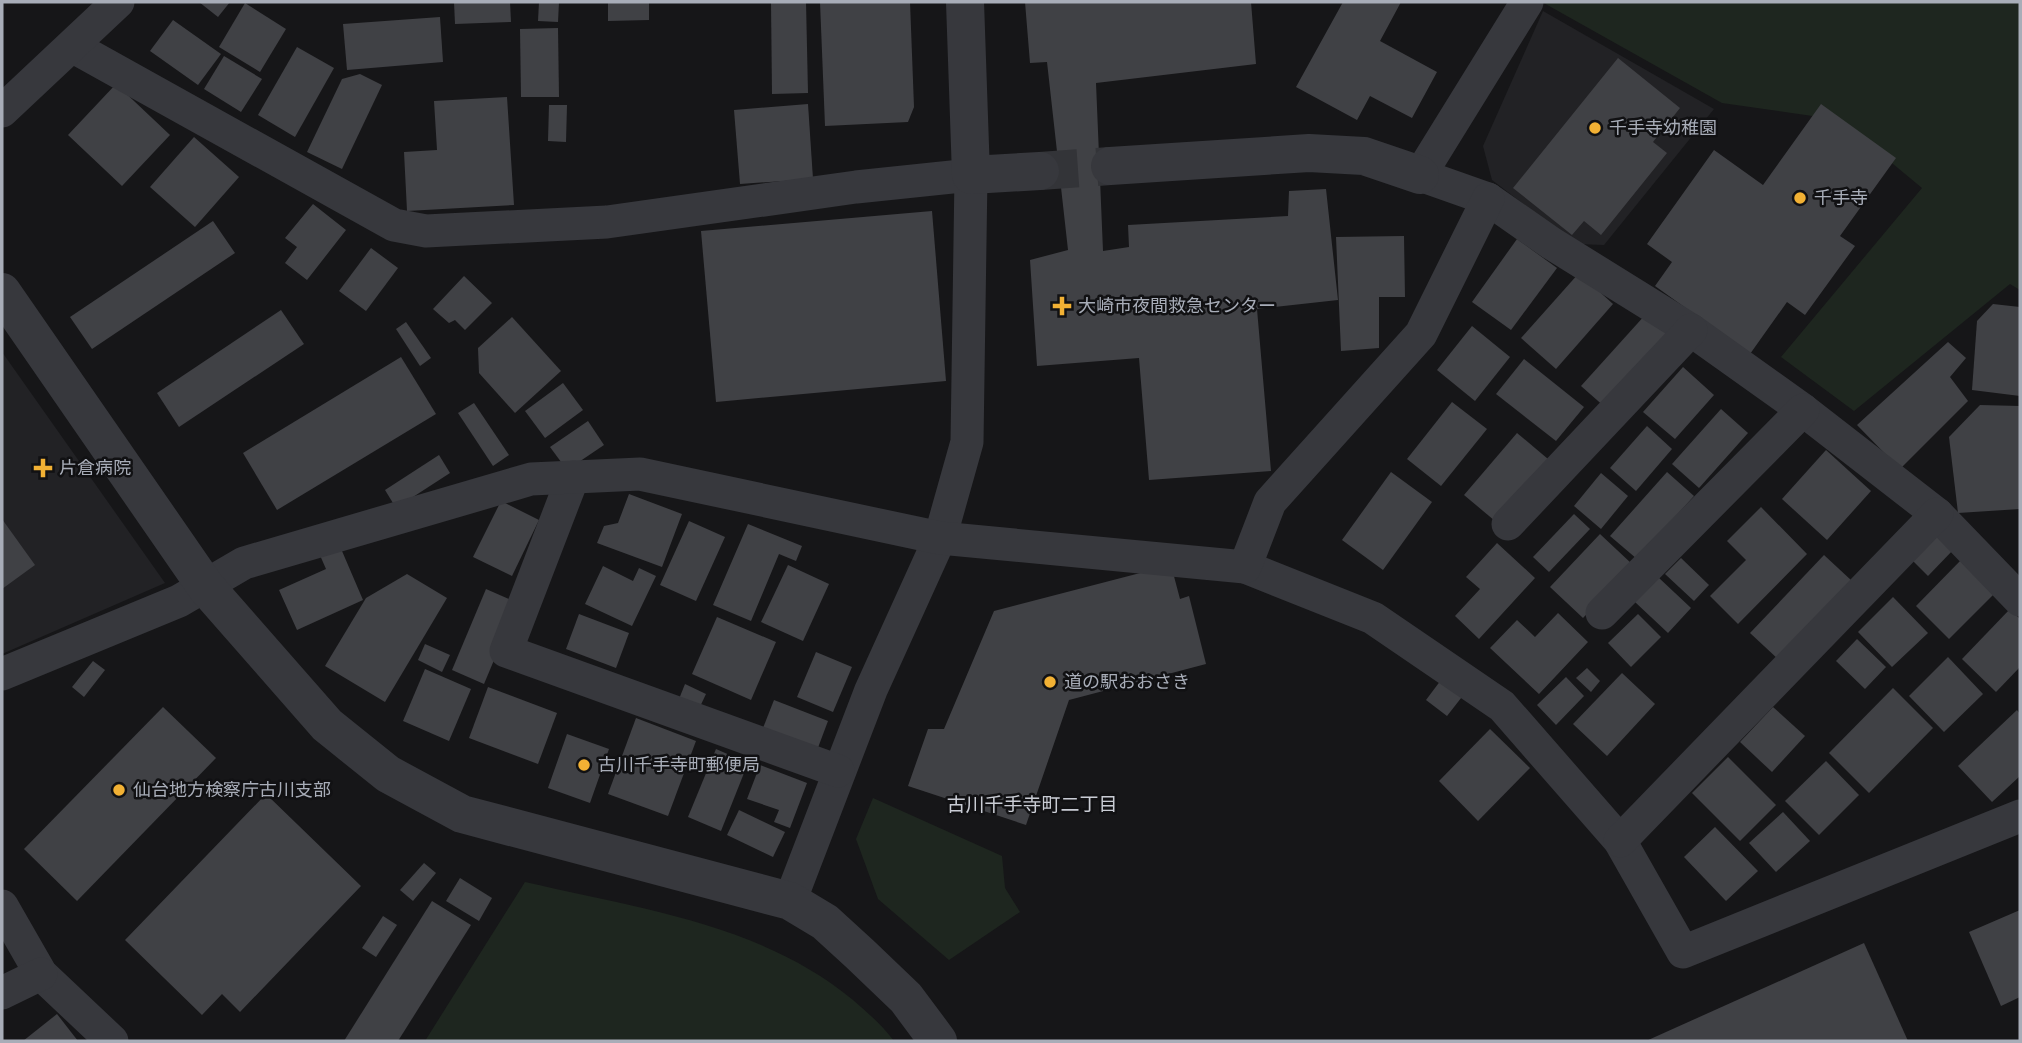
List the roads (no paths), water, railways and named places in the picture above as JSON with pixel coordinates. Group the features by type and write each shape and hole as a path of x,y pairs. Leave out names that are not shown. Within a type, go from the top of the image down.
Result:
{"street":[{"path":"2,111 118,2"},
{"path":"789,901 871,690 940,538 967,442 971,175 965,2"},
{"path":"1420,175 1523,3"},
{"path":"72,46 394,225 426,232 607,222 856,187 1040,171"},
{"path":"1110,166 1309,153 1364,156 1488,199 1551,243 1691,330 1803,410 1937,513 2020,600"},
{"path":"1245,567 1270,502 1421,334 1488,199"},
{"path":"2,292 206,587 327,725 388,775 462,814 789,901 825,922 860,954 906,998 937,1041"},
{"path":"1508,524 1691,330"},
{"path":"1602,613 1803,410"},
{"path":"2,674 179,601 244,564 531,479 640,474 940,538 1245,567 1373,618 1502,706 1620,841 1683,952 2020,817"},
{"path":"573,477 506,652 838,771"},
{"path":"1620,841 1937,513"},
{"path":"2,906 41,974 112,1041"},
{"path":"2,993 41,974"}],"tunnel":[{"path":"1040,171 1110,166"}],"place":[{"name":"千手寺幼稚園","path":"1595,128"},
{"name":"千手寺","path":"1800,198"},
{"name":"大崎市夜間救急センター","path":"1062,306"},
{"name":"片倉病院","path":"43,468"},
{"name":"道の駅おおさき","path":"1050,682"},
{"name":"古川千手寺町郵便局","path":"584,765"},
{"name":"仙台地方検察庁古川支部","path":"119,790"}],"district":[{"name":"古川千手寺町二丁目","path":"1032,804"}]}
